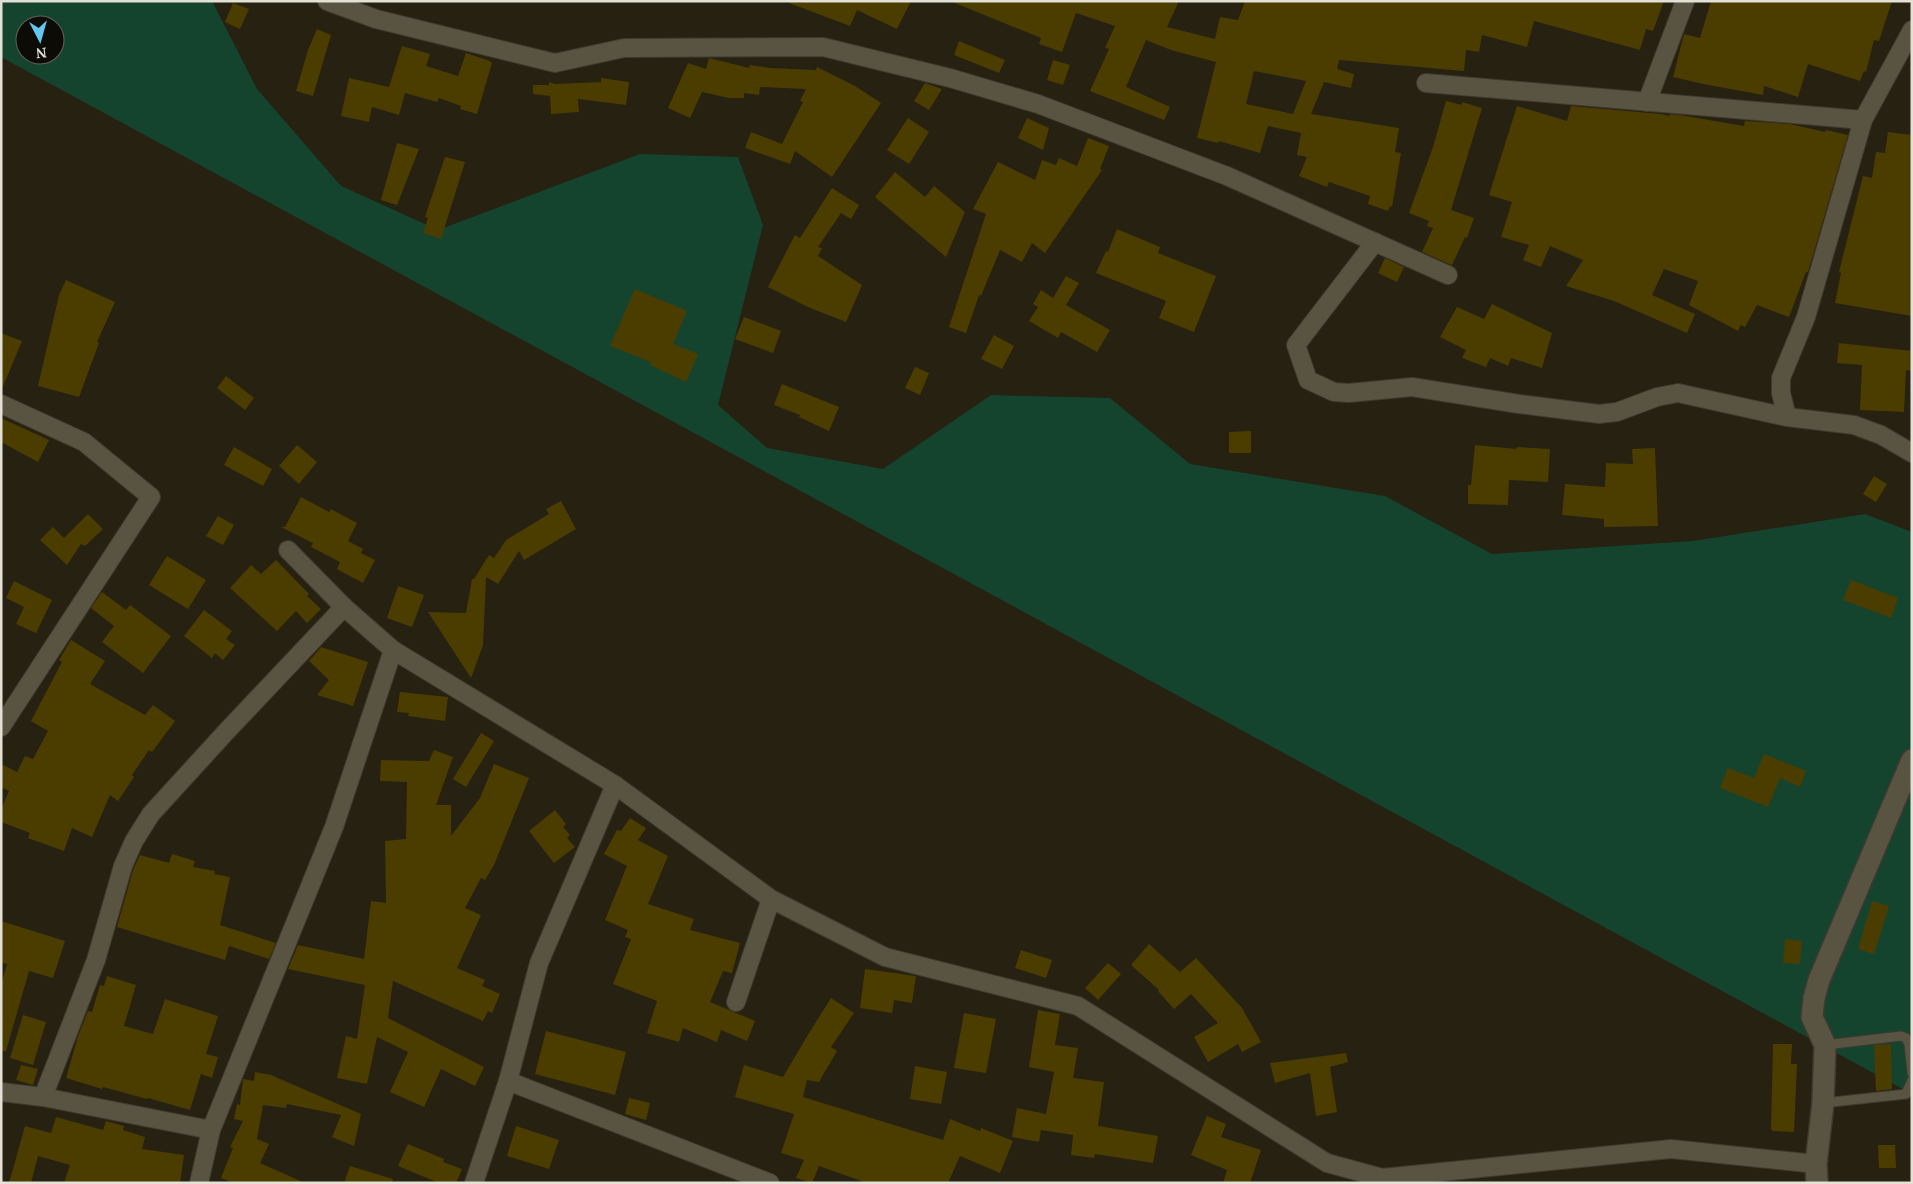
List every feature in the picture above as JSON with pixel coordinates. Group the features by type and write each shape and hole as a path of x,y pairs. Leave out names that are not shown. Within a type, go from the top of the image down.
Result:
{"street":[{"path":"327,1 376,19 555,63 624,48 824,47 950,78 1038,104 1226,176 1448,275"},
{"path":"1647,102 1685,1"},
{"path":"1787,417 1781,393 1781,378 1806,317 1863,120 1912,30"},
{"path":"1426,83 1863,120"},
{"path":"1376,242 1296,345 1308,380 1334,392 1412,386 1519,404 1599,414 1617,412 1657,397 1678,393 1787,417 1854,426 1881,435 1912,453"},
{"path":"1,404 84,442 151,496 1,727"},
{"path":"288,550 344,607 393,650 615,785 771,899 885,956 1078,1006 1327,1164 1382,1180 1671,1149 1816,1173 1823,1103 1825,1044 1812,1018 1814,998 1819,980 1912,760"},
{"path":"43,1097 96,960 123,866 134,841 151,814 344,607"},
{"path":"199,1183 211,1130 334,827 393,650"},
{"path":"474,1183 508,1081 539,964 615,785"},
{"path":"736,1002 771,899"},
{"path":"508,1081 770,1183"},
{"path":"1,1092 43,1097 211,1130"}],"lane":[{"path":"1825,1044 1901,1036 1906,1038 1909,1044 1912,1073"},
{"path":"1823,1103 1906,1094 1912,1080"}],"green space":[{"path":"1,1 212,1 257,89 341,186 438,230 640,154 738,157 763,225 718,405 767,448 883,469 991,395 1110,398 1190,464 1385,496 1492,554 1693,541 1865,514 1912,532 1912,1094 16,65 65,65 65,15 15,15 15,65 1,57"}],"building":[{"path":"789,1 911,1 897,29 857,10 850,26 789,3"},
{"path":"950,1 1179,1 1167,27 1215,39 1220,17 1238,20 1245,1 1664,1 1653,31 1646,29 1640,50 1534,21 1527,47 1482,35 1479,52 1466,50 1464,71 1339,60 1337,69 1354,74 1351,88 1324,82 1311,114 1399,128 1395,152 1401,153 1392,207 1390,206 1388,211 1368,204 1370,196 1329,182 1327,187 1299,176 1307,157 1297,155 1301,133 1268,126 1260,153 1219,141 1218,143 1197,138 1216,62 1171,50 1146,40 1126,87 1170,107 1164,120 1090,91 1109,49 1105,48 1115,26 1076,13 1062,52 1039,44 1041,38","holes":["1254,71 1306,81 1293,114 1246,104"]},
{"path":"1711,1 1892,1 1879,41 1874,40 1866,72 1864,71 1860,81 1808,64 1798,97 1764,86 1763,95 1673,77 1684,34 1700,38"},
{"path":"233,3 249,9 240,29 225,22"},
{"path":"317,29 331,35 313,96 296,91 308,50"},
{"path":"959,41 1005,60 999,73 954,55"},
{"path":"402,46 430,54 426,66 458,76 466,53 490,61 492,63 477,114 460,109 461,106 439,98 437,102 405,93 399,115 372,107 369,122 341,116 349,78 389,87"},
{"path":"709,58 749,68 750,65 816,70 817,67 855,86 881,103 832,177 795,151 790,164 745,148 751,132 782,144 803,102 800,101 806,89 760,87 759,95 744,93 744,98 729,98 702,92 690,118 668,108 688,63 706,69"},
{"path":"1053,60 1070,65 1063,85 1047,80"},
{"path":"601,78 629,82 626,105 578,99 579,112 551,114 550,96 533,94 533,85 549,85 549,82 555,84 601,82"},
{"path":"925,83 942,89 929,110 914,101"},
{"path":"1446,101 1462,105 1462,102 1482,108 1451,210 1474,218 1467,238 1465,237 1452,265 1422,252 1433,228 1427,226 1429,221 1409,213 1433,147"},
{"path":"1517,106 1567,121 1571,106 1670,116 1670,114 1680,115 1744,126 1745,121 1790,124 1848,135 1808,272 1806,272 1789,317 1757,305 1745,327 1741,325 1738,331 1689,305 1698,281 1664,269 1652,295 1695,314 1687,333 1614,301 1566,286 1583,260 1550,246 1541,267 1523,260 1529,245 1501,237 1512,202 1489,195"},
{"path":"908,118 929,132 909,164 887,150"},
{"path":"1027,118 1049,128 1043,150 1018,138"},
{"path":"1888,132 1912,135 1912,316 1835,303 1841,273 1839,272 1863,176 1872,178 1876,152 1885,153"},
{"path":"1088,138 1109,146 1100,169 1102,170 1045,253 1032,243 1022,262 1000,250 981,296 979,295 966,333 949,327 986,214 973,209 998,162 1035,180 1042,160 1056,165 1059,158 1077,166"},
{"path":"397,143 419,149 397,205 381,200"},
{"path":"445,157 465,162 441,239 423,233 428,218 425,217"},
{"path":"895,172 925,197 934,186 965,212 946,257 875,197"},
{"path":"832,188 859,205 851,219 841,213 818,247 822,248 818,256 862,285 846,322 808,307 768,287 795,235 800,238"},
{"path":"1117,229 1160,247 1158,253 1216,276 1194,332 1159,318 1166,301 1096,273 1106,251 1108,252"},
{"path":"1385,258 1404,267 1397,282 1378,273"},
{"path":"1066,276 1079,283 1066,305 1110,330 1097,352 1061,332 1058,338 1029,321 1038,307 1033,304 1041,290 1053,298"},
{"path":"66,280 115,302 97,342 99,343 79,397 38,386 59,295"},
{"path":"635,289 687,311 673,344 698,354 686,382 650,365 651,362 610,346"},
{"path":"1492,304 1552,333 1542,368 1511,358 1508,366 1490,358 1486,367 1462,358 1466,350 1440,337 1457,307 1484,319"},
{"path":"744,317 781,331 773,353 735,339"},
{"path":"1,333 22,341 1,391"},
{"path":"994,335 1014,346 1002,369 981,359"},
{"path":"1839,343 1912,351 1912,371 1906,370 1904,412 1860,410 1862,365 1837,363"},
{"path":"915,367 929,373 920,395 905,388"},
{"path":"226,376 254,398 245,410 217,388"},
{"path":"782,384 839,407 829,431 799,417 800,415 774,405"},
{"path":"1,418 49,440 38,462 1,442"},
{"path":"1251,431 1251,453 1229,453 1229,432"},
{"path":"297,445 317,462 299,484 279,466"},
{"path":"1475,445 1516,449 1517,447 1550,449 1548,482 1509,480 1508,505 1468,504 1468,485 1471,485"},
{"path":"234,447 272,469 263,486 224,465"},
{"path":"1655,448 1658,526 1604,527 1604,519 1562,515 1565,484 1605,487 1606,463 1633,464 1632,449"},
{"path":"1874,476 1887,484 1876,502 1863,494"},
{"path":"301,497 329,512 331,509 357,523 348,541 363,549 361,553 375,560 363,583 337,569 340,562 311,547 313,543 281,527 285,527"},
{"path":"561,501 576,529 524,560 519,551 498,584 486,577 483,645 471,678 428,612 466,613 472,579 474,579 489,555 494,558 506,540 549,514 546,509"},
{"path":"88,514 103,529 85,546 81,544 67,565 40,540 53,527 64,538"},
{"path":"218,516 234,525 223,545 206,536"},
{"path":"167,556 206,580 188,609 149,585"},
{"path":"276,560 309,594 307,596 321,609 307,623 296,611 277,631 230,588 251,565 261,574"},
{"path":"1851,580 1898,598 1891,618 1843,600"},
{"path":"14,581 52,600 36,633 16,624 24,607 6,598"},
{"path":"398,586 424,595 412,627 387,618"},
{"path":"102,592 126,610 130,605 171,636 143,673 102,642 114,626 91,608"},
{"path":"204,610 232,631 226,639 235,645 223,660 215,653 212,658 184,636"},
{"path":"71,640 105,661 90,684 145,715 153,705 175,721 152,752 149,750 132,775 134,777 118,801 110,795 92,837 72,828 64,851 28,838 30,833 1,822 1,810 9,791 1,787 1,764 17,772 25,756 33,759 48,731 31,721 62,662 59,660"},
{"path":"321,647 368,662 353,706 317,695 329,680 309,661"},
{"path":"400,692 448,697 445,721 408,716 409,713 397,712"},
{"path":"481,733 494,741 466,787 453,779"},
{"path":"434,750 453,757 436,805 451,805 451,836 480,798 494,764 529,778 494,865 485,880 481,878 465,908 481,915 457,968 485,980 482,986 500,994 492,1013 488,1011 483,1021 393,981 388,1018 484,1067 475,1086 441,1069 424,1107 390,1092 408,1052 377,1037 367,1084 337,1078 346,1036 357,1039 365,985 288,969 298,945 364,959 371,901 386,903 385,841 406,839 407,782 380,781 381,760 429,761"},
{"path":"1764,754 1806,771 1800,787 1780,778 1768,807 1720,788 1728,768 1754,778"},
{"path":"555,810 566,824 563,827 570,835 567,838 575,847 554,863 529,831"},
{"path":"630,818 646,828 638,840 668,856 648,904 694,919 690,930 740,943 732,973 723,971 710,1002 755,1021 747,1041 721,1030 717,1042 683,1028 679,1042 647,1033 657,1001 613,984 631,939 625,937 628,930 605,920 627,866 604,854 617,830 621,831"},
{"path":"172,854 195,861 193,867 215,871 214,874 230,877 220,925 276,943 269,959 229,946 225,960 117,927 133,870 140,855 169,863"},
{"path":"1872,901 1889,906 1874,954 1858,949"},
{"path":"1,921 65,941 53,978 29,971 6,1051 1,1051 1,985 7,964 1,962"},
{"path":"1785,939 1802,941 1800,964 1783,963"},
{"path":"1149,944 1180,972 1196,958 1242,1008 1261,1042 1242,1052 1238,1044 1208,1062 1194,1037 1218,1023 1191,994 1174,1009 1159,990 1131,965"},
{"path":"1021,950 1052,960 1046,978 1015,968"},
{"path":"1108,963 1121,974 1098,1000 1085,988"},
{"path":"865,969 916,976 912,1003 894,1000 892,1013 860,1008"},
{"path":"107,976 136,985 124,1026 153,1034 165,999 218,1016 206,1054 218,1057 212,1078 201,1074 190,1110 103,1087 102,1089 66,1078 78,1036 88,1011 92,1012 100,985 104,986"},
{"path":"831,998 854,1013 831,1047 837,1051 819,1082 807,1080 803,1097 943,1140 950,1119 980,1131 981,1128 1013,1141 1000,1173 960,1156 948,1183 867,1183 819,1166 812,1183 796,1178 804,1160 781,1153 794,1114 735,1097 744,1065 783,1077"},
{"path":"1038,1010 1060,1014 1055,1045 1078,1048 1073,1078 1104,1082 1098,1126 1158,1136 1153,1163 1095,1154 1094,1158 1071,1155 1073,1135 1041,1130 1039,1142 1012,1137 1017,1108 1046,1114 1054,1072 1029,1067"},
{"path":"964,1013 996,1019 986,1073 954,1068"},
{"path":"23,1015 46,1022 33,1065 10,1058"},
{"path":"546,1031 626,1052 615,1095 535,1074"},
{"path":"1773,1044 1792,1044 1791,1064 1797,1064 1794,1132 1773,1131 1771,1129"},
{"path":"1891,1044 1892,1089 1876,1091 1874,1045"},
{"path":"1346,1053 1348,1062 1330,1067 1337,1112 1316,1116 1310,1073 1275,1083 1270,1063"},
{"path":"21,1065 38,1069 33,1085 16,1080"},
{"path":"915,1066 947,1072 941,1104 910,1099"},
{"path":"255,1072 271,1075 361,1114 354,1146 332,1137 341,1115 287,1104 286,1108 263,1105 257,1139 269,1144 260,1163 305,1183 234,1183 221,1178 233,1148 230,1147 243,1121 234,1119 237,1104 240,1105 243,1079 254,1081"},
{"path":"629,1098 650,1103 646,1120 625,1114"},
{"path":"1207,1116 1226,1124 1221,1137 1261,1150 1250,1183 1223,1183 1227,1170 1191,1155"},
{"path":"56,1117 103,1130 106,1121 124,1126 123,1130 145,1137 142,1149 184,1155 180,1183 64,1183 70,1165 38,1156 31,1183 9,1183 25,1126 51,1133"},
{"path":"516,1126 559,1140 549,1169 507,1156"},
{"path":"408,1144 444,1159 443,1162 462,1169 456,1183 439,1183 398,1166"},
{"path":"1878,1145 1895,1145 1896,1168 1879,1168"},
{"path":"350,1166 393,1179 392,1183 344,1183"}]}
